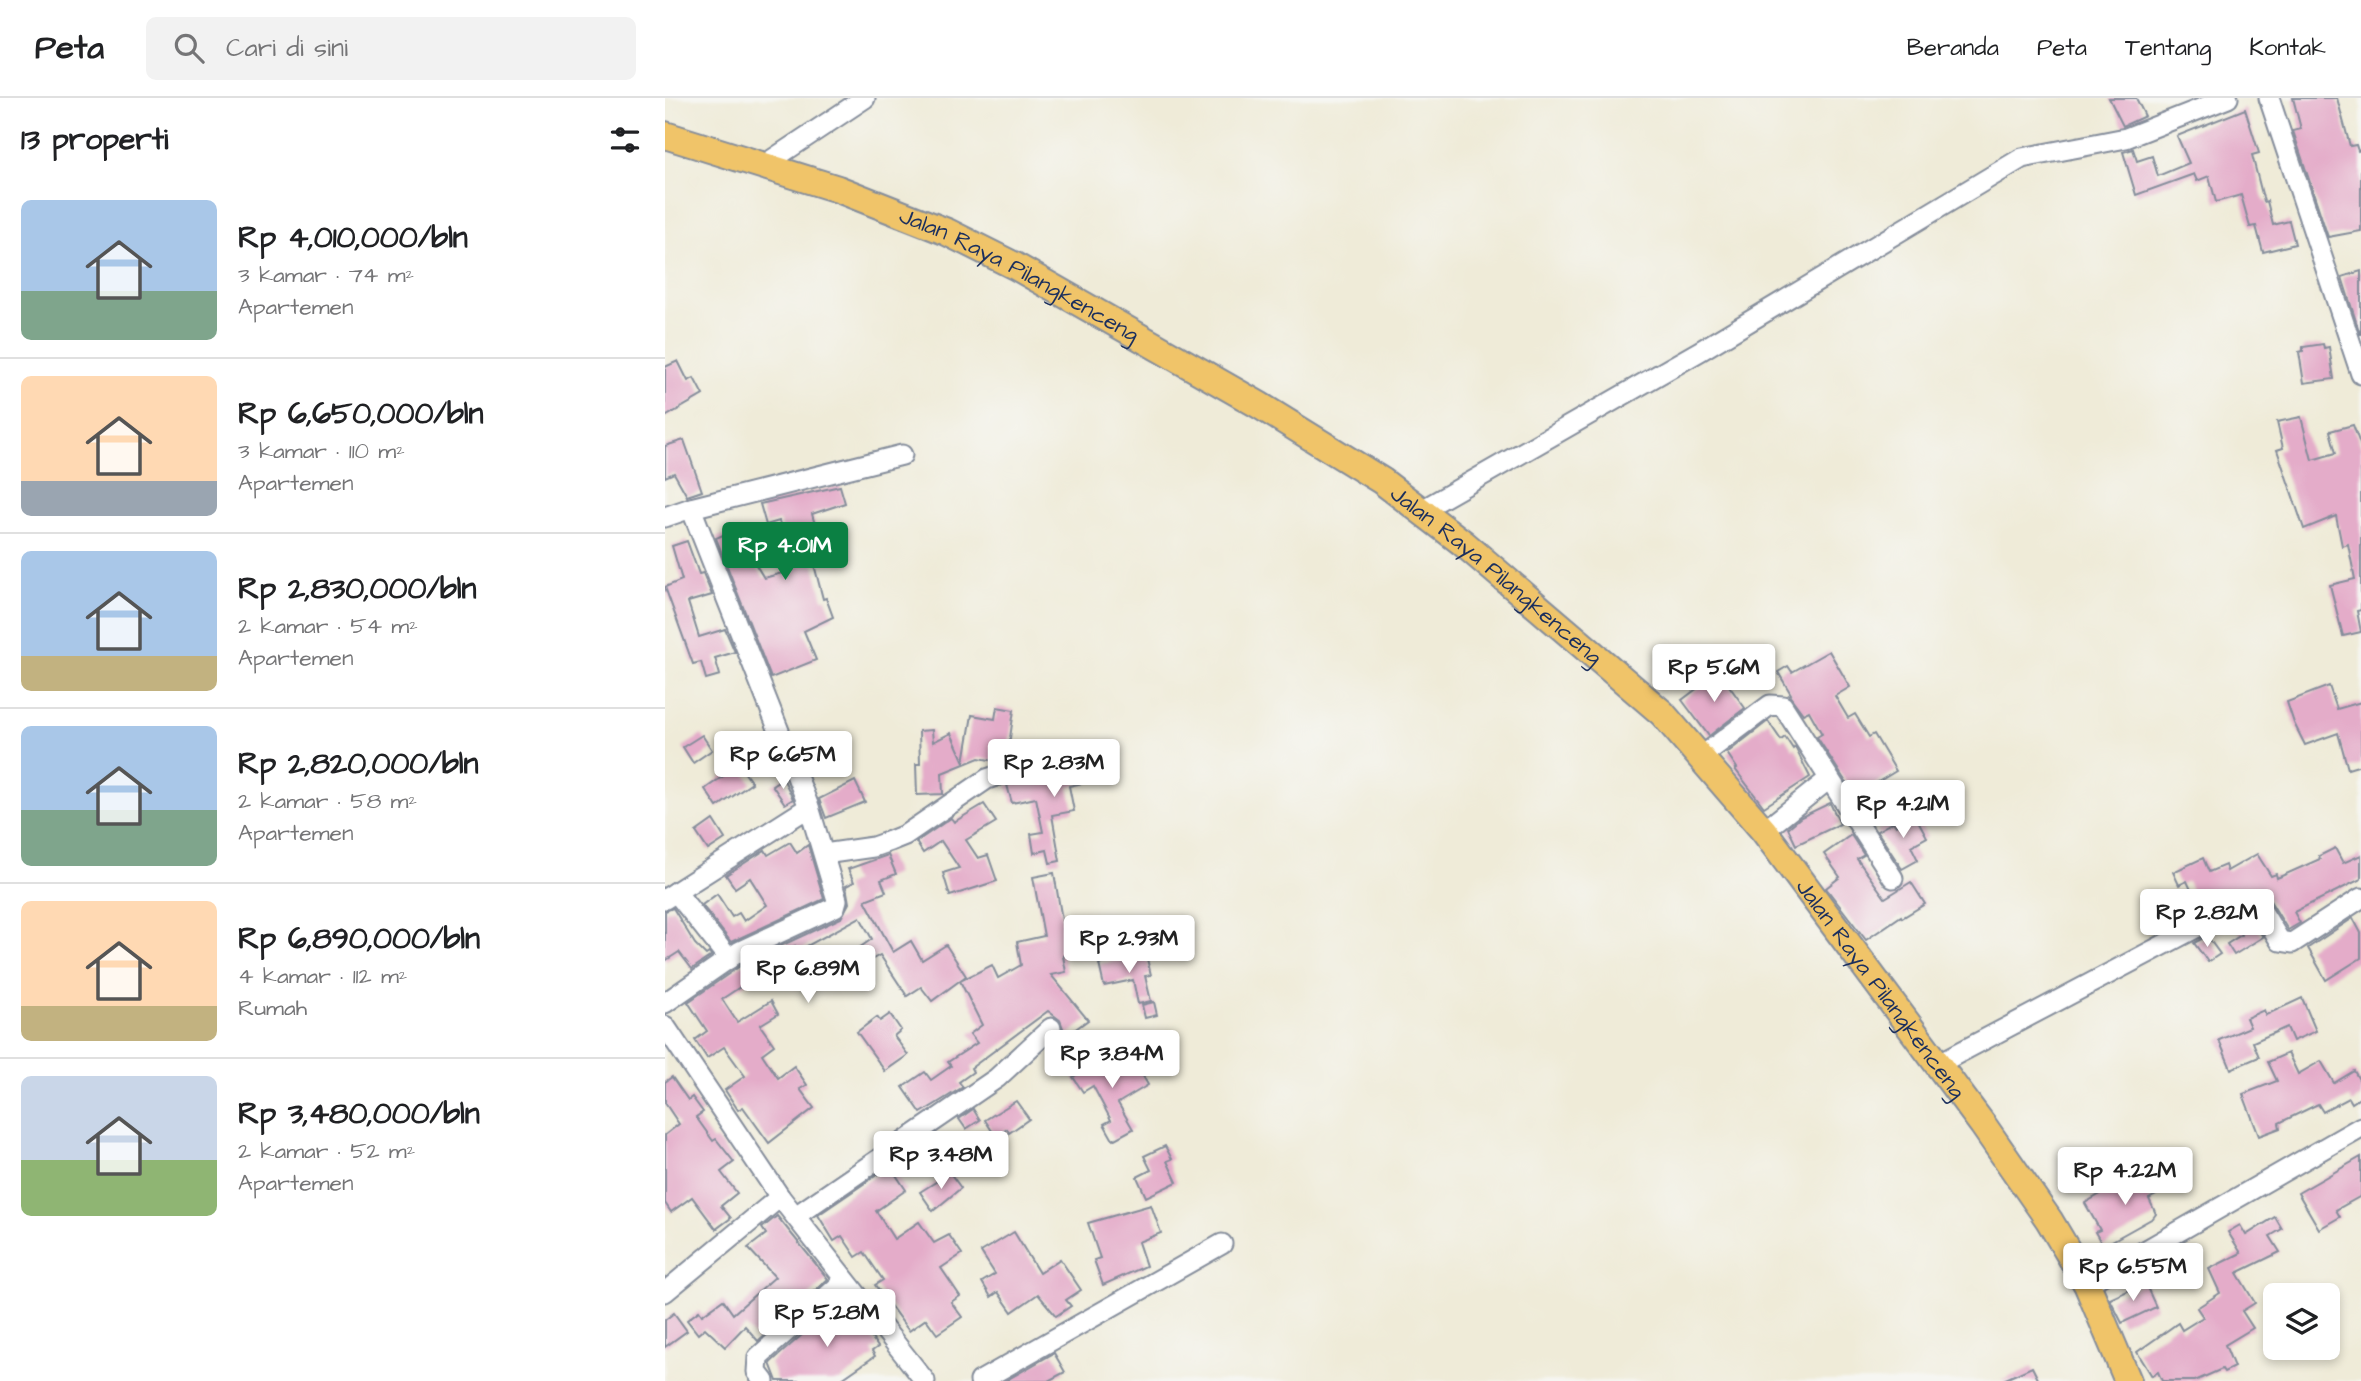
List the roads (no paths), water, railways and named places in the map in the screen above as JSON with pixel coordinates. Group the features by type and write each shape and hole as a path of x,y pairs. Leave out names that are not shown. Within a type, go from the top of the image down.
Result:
{"main road":[{"name":"Jalan Raya Pilangkenceng","path":"665,135 905,214 1015,266 1259,405 1422,510 1662,713 1702,756 1764,831 2027,1188 2087,1284 2128,1381"}],"street":[{"path":"764,166 865,98"},
{"path":"1422,510 1700,351 2022,158 2126,138 2228,98"},
{"path":"2269,98 2361,374"},
{"path":"665,517 691,508 902,455"},
{"path":"665,1003 729,959 835,907 837,900 809,807 691,508"},
{"path":"1702,756 1776,704 1787,711 1893,878"},
{"path":"824,854 873,847 905,835 987,779 1069,751"},
{"path":"1764,831 1829,779"},
{"path":"729,959 671,895 809,807"},
{"path":"1936,1065 2241,904 2257,903 2280,941 2292,943 2361,898"},
{"path":"665,1026 780,1197 797,1215 925,1381"},
{"path":"797,1215 996,1078 1051,1028"},
{"path":"2087,1284 2361,1127"},
{"path":"665,1292 780,1197"},
{"path":"980,1381 1223,1244"},
{"path":"764,1381 757,1372 758,1357 845,1280"}]}
